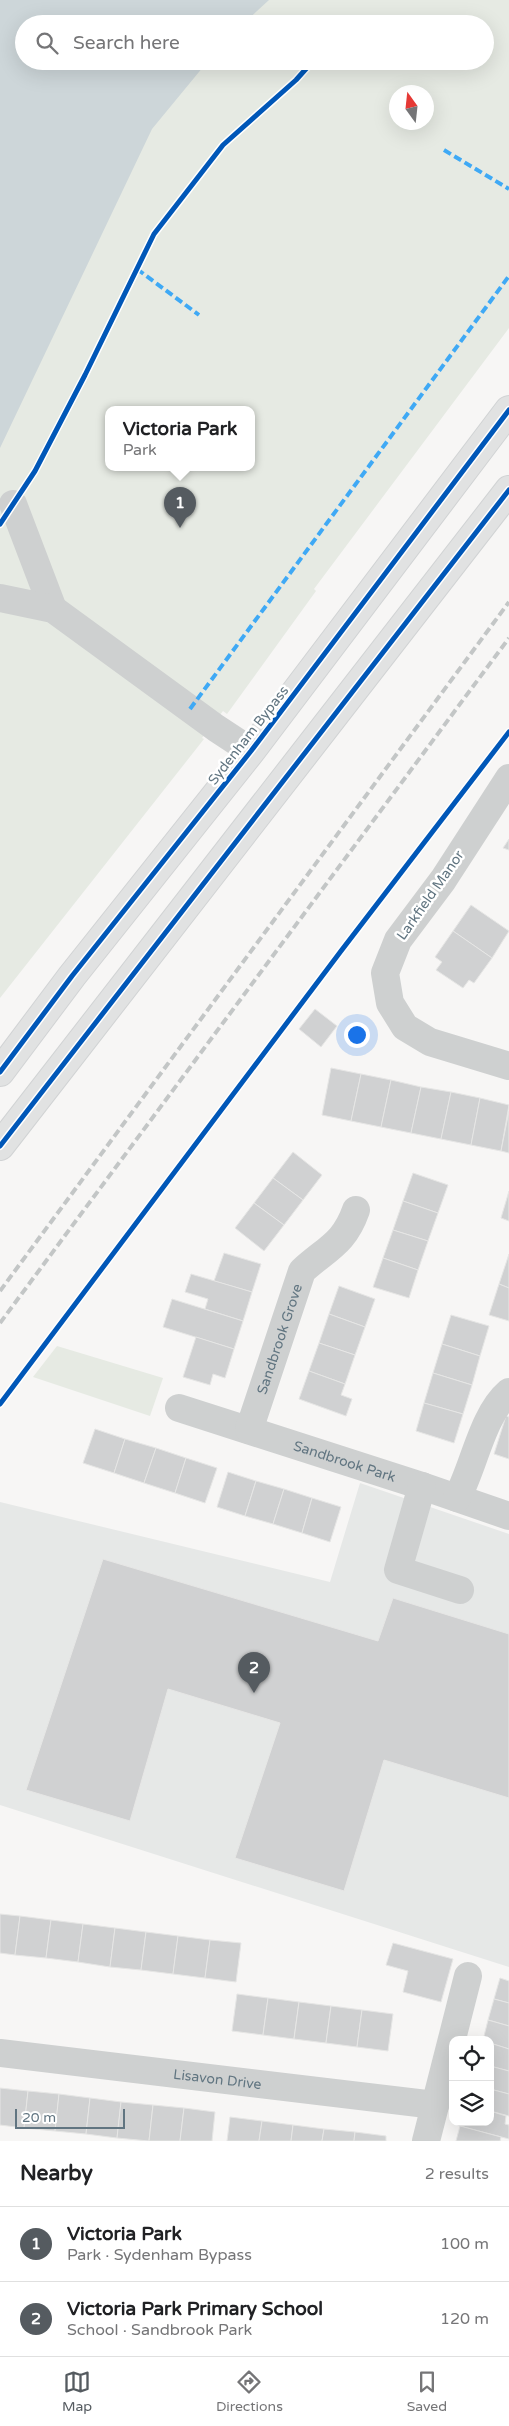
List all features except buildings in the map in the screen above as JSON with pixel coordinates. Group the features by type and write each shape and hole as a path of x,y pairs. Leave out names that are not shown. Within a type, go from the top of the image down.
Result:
{"highway":[{"name":"Sydenham Bypass","path":"0,1072 72,976 251,751 509,410"},
{"path":"0,1146 509,490"}],"street":[{"path":"13,504 53,609"},
{"path":"0,598 53,609 216,728 251,751"},
{"name":"Larkfield Manor","path":"509,778 443,880 398,940 385,973 390,1003 405,1027 430,1042 509,1066"},
{"name":"Sandbrook Grove","path":"249,1430 302,1271 320,1254 336,1244 350,1226 356,1210"},
{"path":"457,1498 465,1483 486,1425 508,1394"},
{"name":"Sandbrook Park","path":"179,1408 509,1516"},
{"path":"422,1486 398,1570 460,1590"},
{"path":"426,2141 468,1976"},
{"name":"Lisavon Drive","path":"0,2053 435,2105"}],"shaded area":[{"path":"0,0 509,0 509,328 314,589 316,591 227,714 223,711 202,738 204,739 0,998"},
{"path":"0,0 269,0 253,15 15,15 15,70 201,70 152,129 0,448"},
{"path":"57,1346 163,1378 150,1416 33,1377"},
{"path":"360,1483 509,1534 509,1967 0,1805 0,1502 330,1582"}],"railway":[{"path":"0,1291 509,602"},
{"path":"0,1323 509,638"}],"marked path":[{"path":"444,150 509,189"},
{"path":"137,269 199,315"},
{"path":"190,709 509,276"}],"cycle path":[{"path":"0,524 35,471 85,375 154,234 223,145 305,70"},
{"path":"0,1072 72,976 251,751 509,410"},
{"path":"0,1146 509,490"},
{"path":"0,1404 341,951 509,732"}],"place":[{"name":"Victoria Park","path":"180,528"},
{"name":"Victoria Park Primary School","path":"254,1693"}]}
